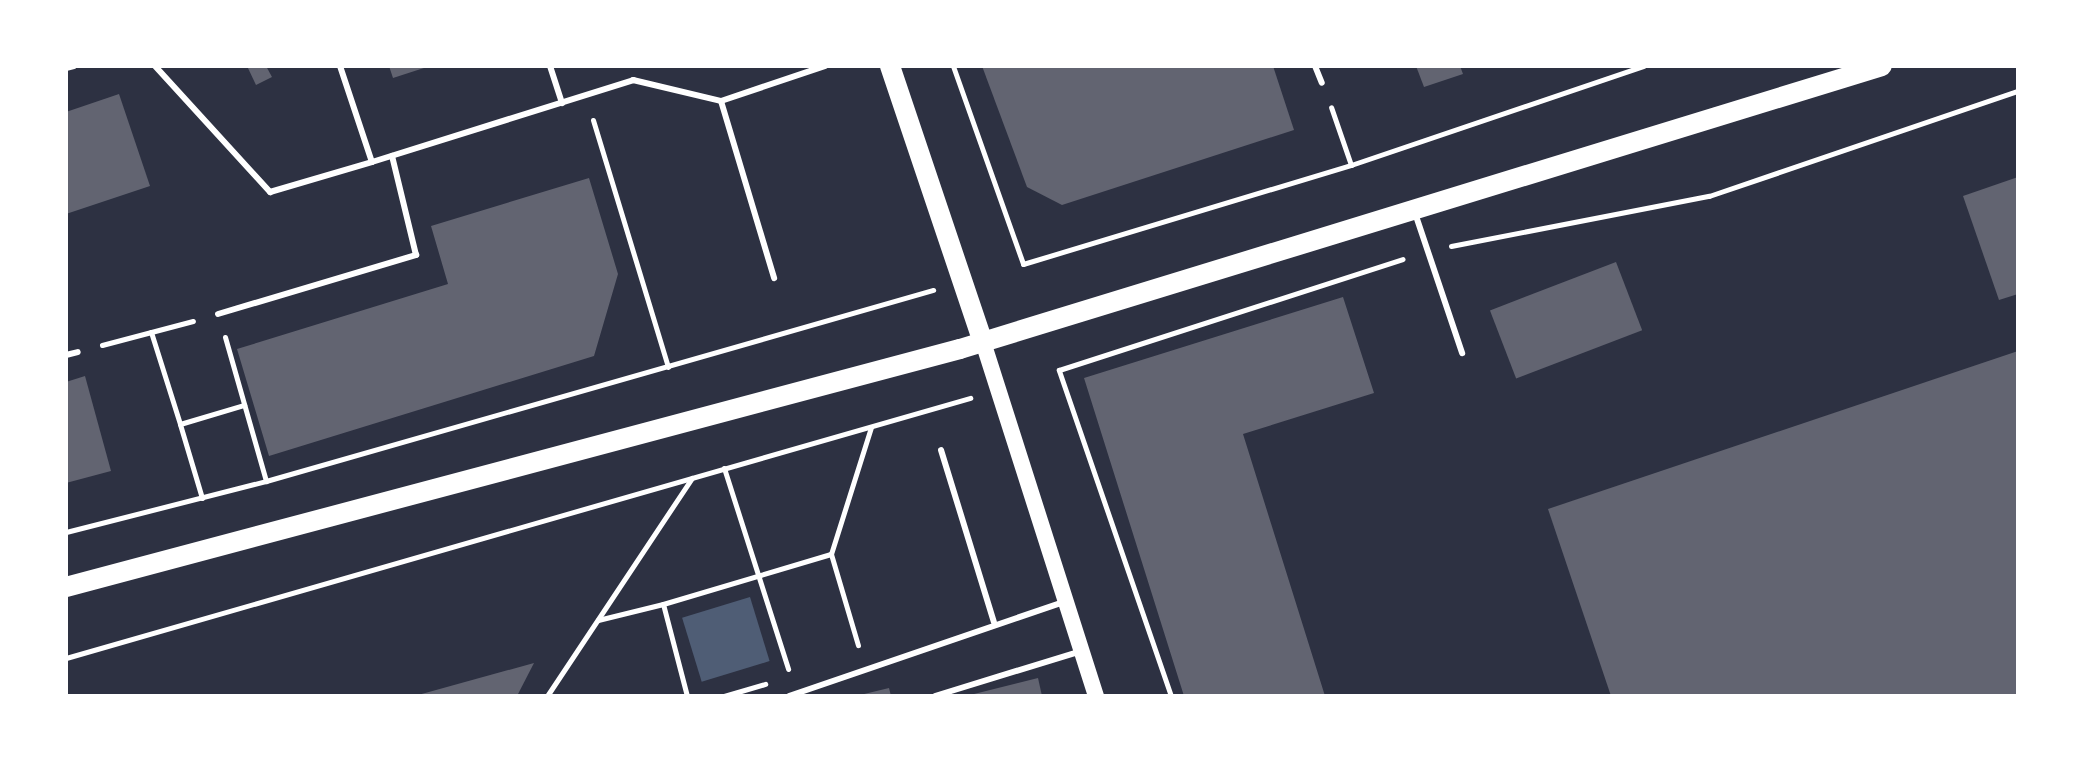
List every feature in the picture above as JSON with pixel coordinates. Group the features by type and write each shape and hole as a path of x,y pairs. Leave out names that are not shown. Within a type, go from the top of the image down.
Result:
{"main road":[{"path":"66,587 983,342 1882,66"},
{"path":"893,67 1096,696"}],"lane":[{"path":"66,68 74,66"},
{"path":"155,66 270,192 633,80 721,101 825,66"},
{"path":"340,66 372,162"},
{"path":"550,66 562,103"},
{"path":"1315,66 1322,83"},
{"path":"721,101 774,278"},
{"path":"218,314 416,255 392,156"},
{"path":"1414,210 1462,353"},
{"path":"66,355 78,352"},
{"path":"941,450 994,622"},
{"path":"789,696 994,622 1067,601"},
{"path":"935,696 1081,651"}],"path":[{"path":"953,66 1023,264 1351,165 1644,66"},
{"path":"1322,83 1351,165"},
{"path":"585,95 668,367"},
{"path":"66,532 266,481 939,288"},
{"path":"78,352 218,314 266,481"},
{"path":"151,332 202,498"},
{"path":"66,658 975,396"},
{"path":"180,424 244,405"},
{"path":"861,656 831,554 871,426"},
{"path":"724,468 761,577 790,677"},
{"path":"547,696 692,478"},
{"path":"597,620 761,577 831,554"},
{"path":"663,604 687,696"},
{"path":"724,696 777,680"}],"water":[{"path":"750,597 770,661 702,682 682,618"}],"building":[{"path":"247,66 266,66 272,77 256,85"},
{"path":"389,66 427,66 427,67 393,78"},
{"path":"982,66 1273,66 1294,130 1062,205 1027,187"},
{"path":"1416,66 1460,66 1463,74 1424,87"},
{"path":"119,94 150,186 66,214 66,112"},
{"path":"2018,177 2018,294 1999,300 1963,196"},
{"path":"589,178 618,274 594,356 269,456 237,349 448,284 431,226"},
{"path":"1616,262 1642,330 1516,379 1490,310"},
{"path":"1343,297 1374,393 1243,434 1325,696 1184,696 1084,378"},
{"path":"2018,351 2018,696 1611,696 1548,509"},
{"path":"85,376 111,471 66,483 66,382"},
{"path":"534,663 517,696 418,696 418,695"},
{"path":"1038,678 1042,696 970,696 970,695"},
{"path":"889,688 891,696 860,696 860,695"}]}
